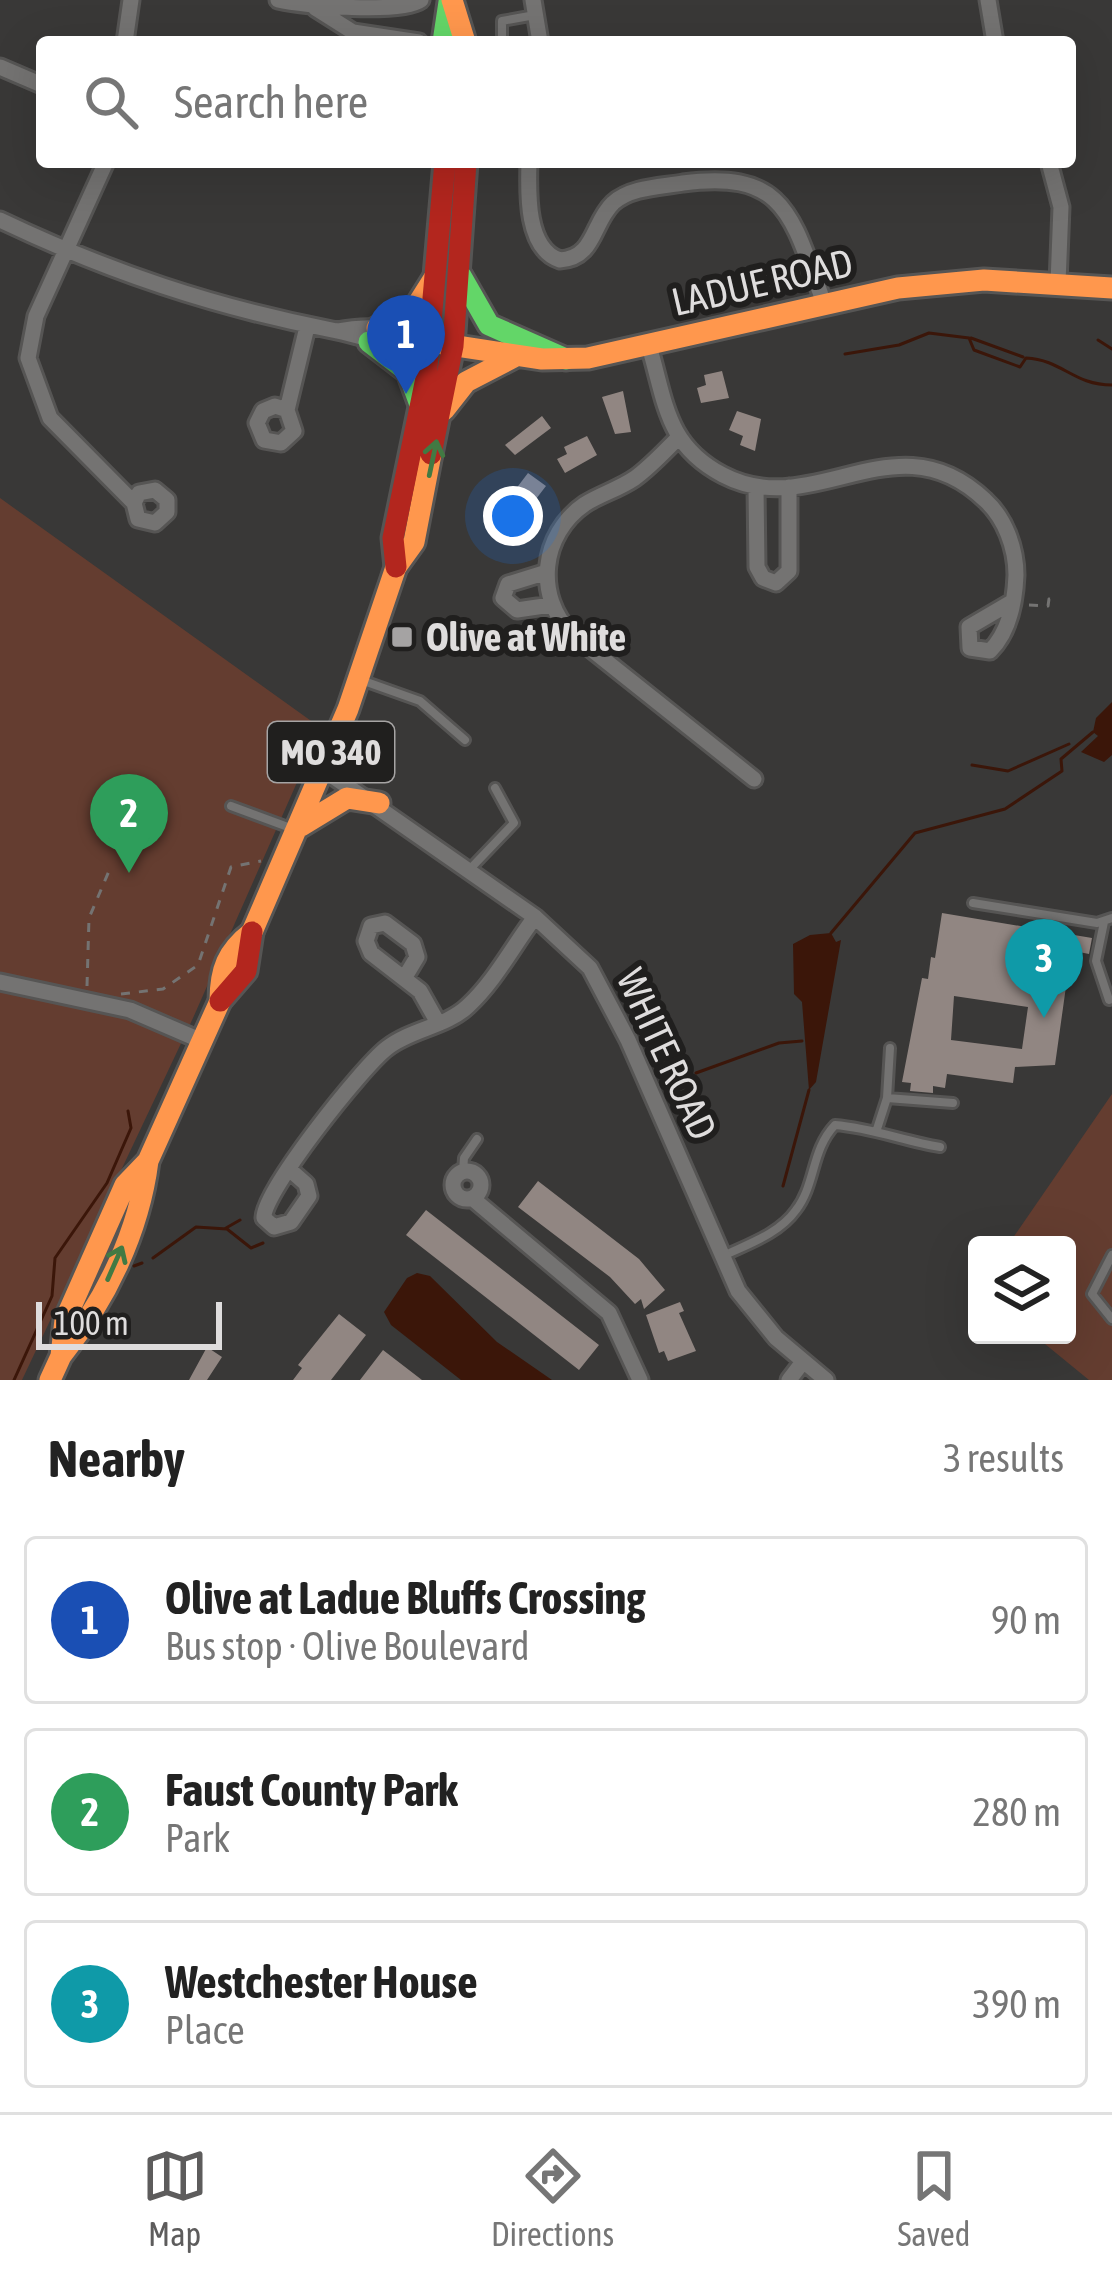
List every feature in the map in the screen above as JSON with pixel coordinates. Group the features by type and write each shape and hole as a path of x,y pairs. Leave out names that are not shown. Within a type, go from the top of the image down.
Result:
{"main road":[{"path":"444,36 451,0"},
{"path":"451,0 463,36"},
{"name":"MO 340","path":"445,168 449,272"},
{"name":"MO 340","path":"50,1380 74,1301 125,1185 148,1161 220,1001 220,976 226,962 233,947 252,932 359,680 396,566 392,538 432,410 465,168"},
{"path":"516,356 466,382 432,410 408,373 373,335 417,305 449,272 489,325 566,359"},
{"name":"LADUE ROAD","path":"442,344 566,359 649,346 824,303 942,284 1058,283 1112,288"},
{"path":"298,829 347,798 379,803"}],"street":[{"path":"125,36 130,0"},
{"path":"278,0 315,8 366,36"},
{"path":"315,8 342,3 399,10 421,0"},
{"path":"988,0 994,36"},
{"path":"0,67 36,82"},
{"path":"103,168 29,339 31,375 50,418 134,503"},
{"path":"530,168 536,239 542,251 560,260 587,248 612,205 633,192 719,178 752,183 775,201 793,226 824,303"},
{"path":"1051,168 1061,207 1058,283"},
{"path":"0,220 141,283 307,327 373,335 409,347 442,344"},
{"path":"287,410 307,327"},
{"path":"649,346 676,440 720,474 756,487 789,487 895,464 944,470 992,506 1010,538 1018,603"},
{"path":"676,440 635,478 573,514 552,544 547,572 551,605 572,634 754,779"},
{"path":"756,487 758,567 763,578 776,583 789,572 789,487"},
{"path":"547,572 508,584 503,598 517,610 551,605"},
{"name":"WHITE ROAD","path":"324,770 379,803 574,949 604,990 722,1257 753,1315 813,1374"},
{"path":"289,1169 383,1051 471,1004 535,917"},
{"path":"405,977 420,991 438,1023"},
{"path":"0,982 130,1010 202,1041"},
{"path":"464,1171 454,1188 463,1198 472,1198 609,1313 640,1380"},
{"path":"788,1380 813,1374"}],"lane":[{"path":"502,36 502,21 535,7"},
{"path":"359,680 420,701 465,740"},
{"path":"470,870 514,824 495,788"},
{"path":"231,806 298,829"},
{"path":"974,903 1108,920 1096,961 1109,1000"},
{"path":"877,1129 887,1098 890,1048"},
{"path":"887,1098 953,1102"},
{"path":"722,1257 778,1229 799,1208 818,1142 835,1124 877,1129 906,1142 940,1147"},
{"path":"464,1171 464,1158 477,1139"},
{"path":"1112,1255 1092,1294 1112,1319"}],"path":[{"path":"1018,603 1048,603"},
{"path":"118,1001 127,991 163,988 198,965 231,867 261,861"},
{"path":"84,999 89,918 110,871"}],"shaded area":[{"path":"0,498 321,728 193,1018 22,1380 0,1380"},
{"path":"1112,702 1112,755 1104,762 1081,752 1098,736 1093,732 1096,718"},
{"path":"831,933 836,942 841,940 816,1082 809,1090 802,1002 794,994 793,944 810,935"},
{"path":"1112,1094 1112,1380 1089,1380 1045,1344 1076,1344 1076,1236 1014,1236"},
{"path":"417,1273 430,1276 497,1342 552,1380 461,1380 391,1325 384,1312 407,1278"}],"building":[{"path":"722,371 729,398 701,403 697,388 706,385 704,375"},
{"path":"623,391 631,432 615,434 602,397"},
{"path":"737,411 761,419 755,451 740,445 743,436 729,430"},
{"path":"542,416 551,428 515,455 505,445"},
{"path":"587,436 597,455 565,473 557,459 567,454 564,447"},
{"path":"528,473 546,486 523,516 511,507 519,498 512,494"},
{"path":"942,913 1092,938 1089,954 1079,952 1077,966 1069,965 1055,1065 1015,1067 1013,1083 947,1074 945,1088 933,1086 933,1093 910,1091 911,1083 902,1082 922,978 928,979 931,957 935,958","holes":["954,996 1028,1007 1022,1049 951,1040"]},
{"path":"538,1181 639,1259 665,1290 644,1309 641,1299 635,1304 610,1277 518,1207"},
{"path":"426,1210 599,1345 579,1370 406,1235"},
{"path":"680,1302 684,1311 679,1313 696,1351 668,1361 664,1351 659,1353 646,1315"},
{"path":"339,1314 366,1335 331,1380 293,1380 302,1368 298,1365"},
{"path":"207,1347 222,1357 207,1380 189,1380"},
{"path":"383,1350 422,1380 360,1380"}],"waterway":[{"path":"845,354 899,345 929,333 969,338 974,350 1020,367 1026,358 1039,360 1087,381 1112,385"},
{"path":"971,338 1023,357"},
{"path":"1098,340 1112,349"},
{"path":"831,933 915,833 1005,809 1062,771 1061,759 1093,732"},
{"path":"972,765 1008,771 1069,744"},
{"path":"696,1073 779,1043 802,1041"},
{"path":"783,1186 809,1090"},
{"path":"14,1380 52,1296 55,1258 107,1183 131,1128 128,1111"},
{"path":"226,1228 240,1220"},
{"path":"153,1258 196,1227 227,1229 251,1248 263,1243"},
{"path":"134,1266 142,1263"}],"traffic: fast":[{"path":"444,36 449,2"},
{"path":"461,276 489,325 566,359"},
{"path":"369,342 408,372 419,402"}],"traffic: slow":[{"path":"452,0 463,36"},
{"path":"377,328 417,305 434,278"},
{"path":"437,343 542,359 588,358 898,288 984,280 1112,288"},
{"path":"444,410 466,382 516,356"},
{"path":"50,1380 61,1356 65,1320 125,1185 148,1161 220,1001 227,962 252,932 348,709 396,567 414,542 431,454"},
{"path":"301,826 347,798 379,803"},
{"path":"61,1356 118,1264 137,1214 148,1161"}],"traffic: jam":[{"path":"396,567 393,538 426,378 444,168"},
{"path":"431,454 453,346 466,168"},
{"path":"220,1001 246,971 252,932"}],"place":[{"name":"Olive at Ladue Bluffs Crossing","path":"406,394"},
{"name":"Olive at White","path":"402,637"},
{"name":"Faust County Park","path":"129,873"},
{"name":"Westchester House","path":"1044,1018"}]}
